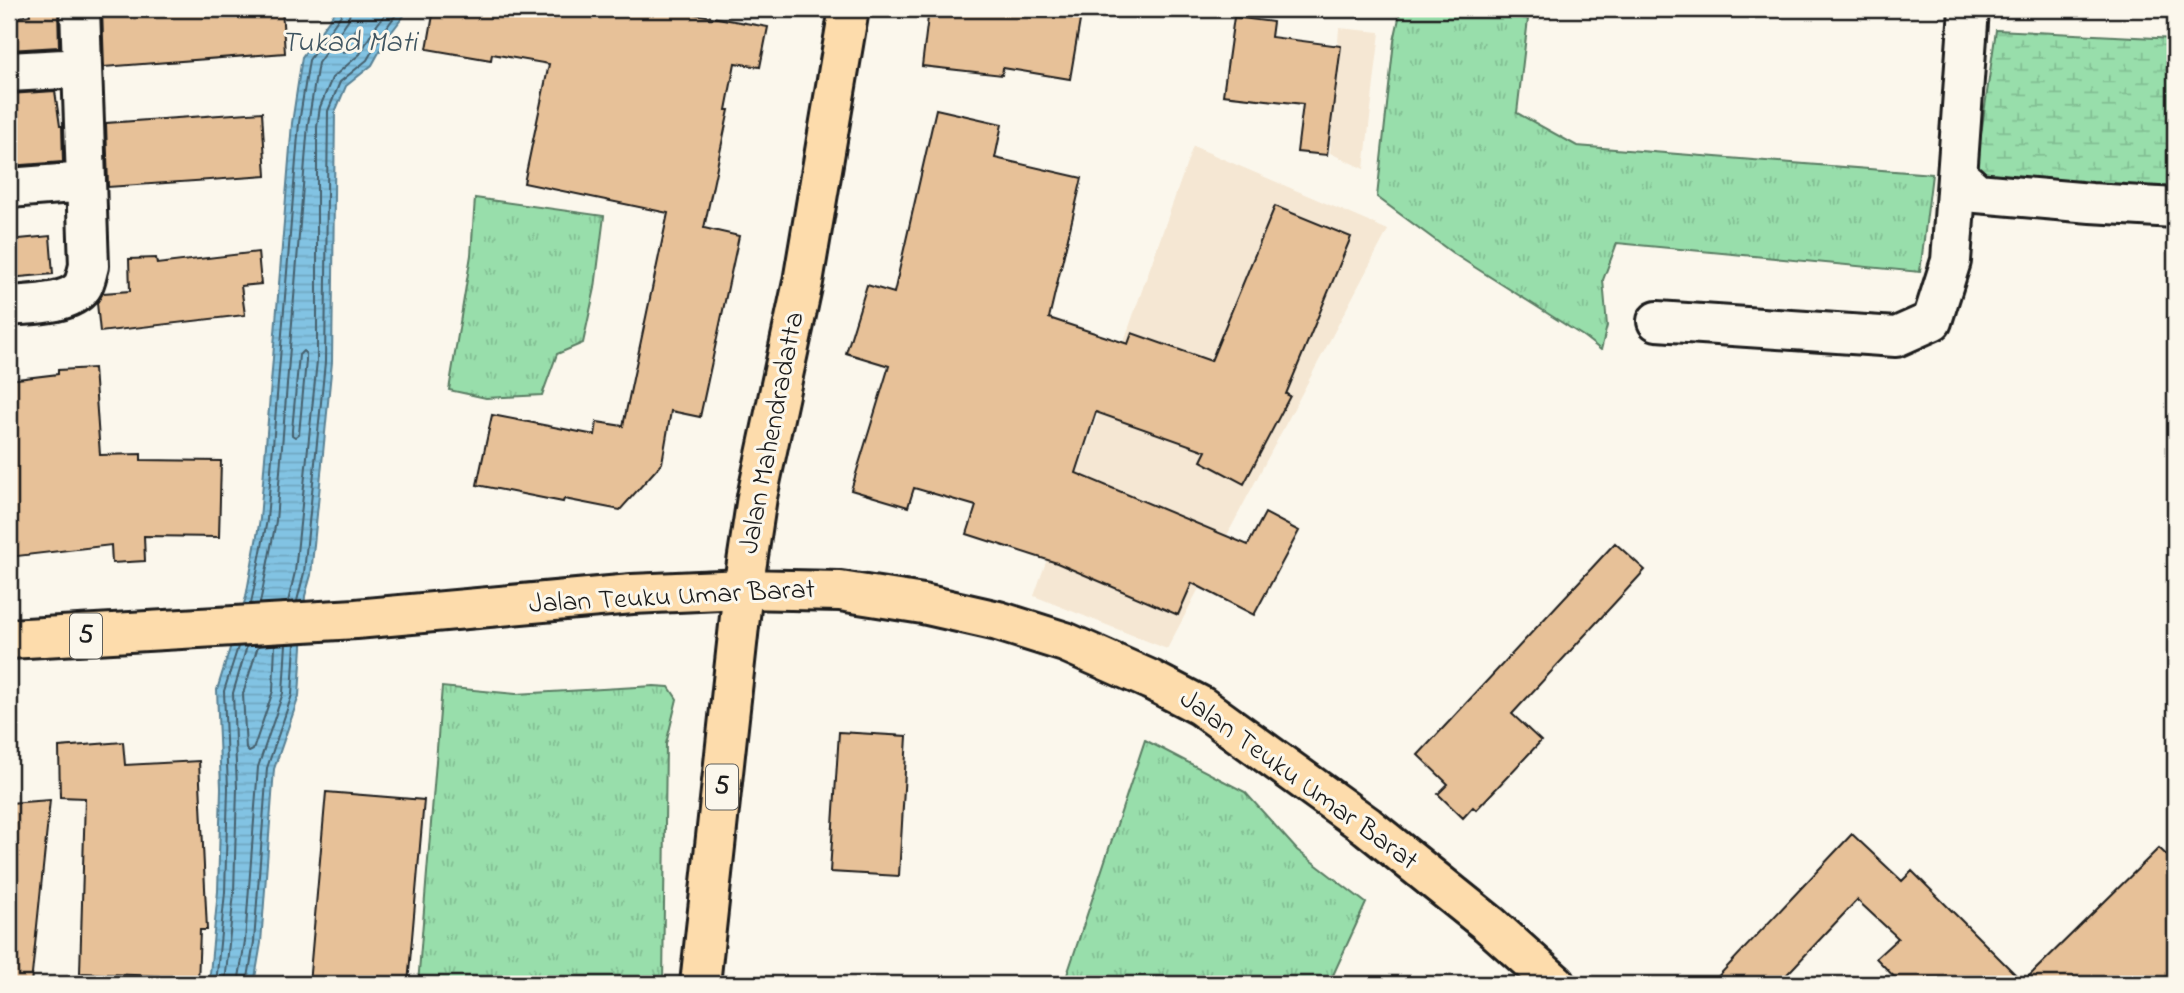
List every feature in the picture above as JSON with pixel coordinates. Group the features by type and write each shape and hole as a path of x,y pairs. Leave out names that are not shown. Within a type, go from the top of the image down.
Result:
{"main road":[{"name":"Jalan Mahendradatta","path":"700,984 743,589 757,497 803,282 849,9"},
{"name":"Jalan Teuku Umar Barat","path":"9,639 356,619 632,594 743,589 840,591 923,604 998,621 1065,642 1151,680 1201,706 1367,826 1489,924 1556,984"}],"street":[{"path":"9,306 50,303 71,295 82,287 89,266 80,9"},
{"path":"1657,321 1896,337 1931,321 1951,261 1969,9"},
{"path":"9,72 82,68"},
{"path":"1958,176 1977,193 2175,208"},
{"path":"9,188 86,182"}],"shaded area":[{"path":"1339,28 1380,32 1364,169 1330,153"},
{"path":"1193,146 1388,230 1167,649 1034,596"}],"green space":[{"path":"1401,9 1472,9 1528,19 1517,113 1577,146 1932,174 1920,272 1617,243 1603,280 1607,326 1601,350 1454,254 1377,197 1394,41"},
{"path":"1996,30 2175,39 2175,197 1984,181 1976,169"},
{"path":"475,198 604,216 595,288 583,343 557,354 542,395 486,398 449,390 471,255"},
{"path":"442,687 516,694 669,687 677,699 666,744 663,984 418,984"},
{"path":"1145,740 1245,792 1297,850 1366,903 1329,984 1064,984"}],"water":[{"name":"Tukad Mati","path":"337,9 409,9 387,38 372,65 346,86 335,112 332,362 311,575 305,596 299,696 274,769 261,943 254,984 209,984 218,891 221,788 217,690 246,597 260,519 292,123 302,57"}],"building":[{"path":"29,9 58,9 59,47 9,50 9,19 30,15"},
{"path":"282,9 285,53 104,67 102,10"},
{"path":"434,9 667,9 768,27 760,67 735,63 726,110 729,110 704,228 739,236 700,417 671,411 662,463 620,510 477,485 492,415 595,435 597,422 623,426 668,213 524,183 549,64 492,54 491,60 427,49"},
{"path":"929,9 1082,9 1070,79 1003,68 1002,75 922,66"},
{"path":"1234,17 1273,22 1271,37 1341,46 1327,155 1297,152 1303,104 1223,95"},
{"path":"55,91 62,126 63,162 9,166 9,94"},
{"path":"936,109 1002,124 995,158 1082,178 1049,318 1128,344 1132,333 1211,361 1275,206 1351,237 1286,394 1290,396 1244,484 1201,461 1206,451 1096,412 1076,473 1248,545 1265,513 1299,531 1254,615 1192,583 1178,615 1057,563 967,534 976,506 914,488 908,507 851,490 889,366 846,353 867,285 894,293"},
{"path":"262,112 266,176 108,187 106,123"},
{"path":"50,236 53,274 9,278 9,240"},
{"path":"258,252 261,284 241,286 245,315 100,332 97,303 103,293 130,291 129,259 156,258 157,264"},
{"path":"94,368 100,455 141,454 141,460 221,461 219,537 144,536 145,561 112,563 111,545 9,557 9,380 58,374 58,370"},
{"path":"1615,543 1645,570 1512,714 1541,741 1476,810 1473,807 1463,818 1438,794 1448,784 1418,755"},
{"path":"839,732 907,736 899,876 830,872"},
{"path":"123,742 125,765 199,761 207,930 200,930 198,984 159,984 159,976 80,973 85,798 60,797 59,747"},
{"path":"326,792 424,800 408,984 309,984"},
{"path":"50,800 31,984 9,984 9,803"},
{"path":"1852,834 1902,881 1912,871 2023,982 2159,848 2175,863 2175,984 1901,984 1876,958 1898,938 1857,900 1778,984 1711,984"}]}
